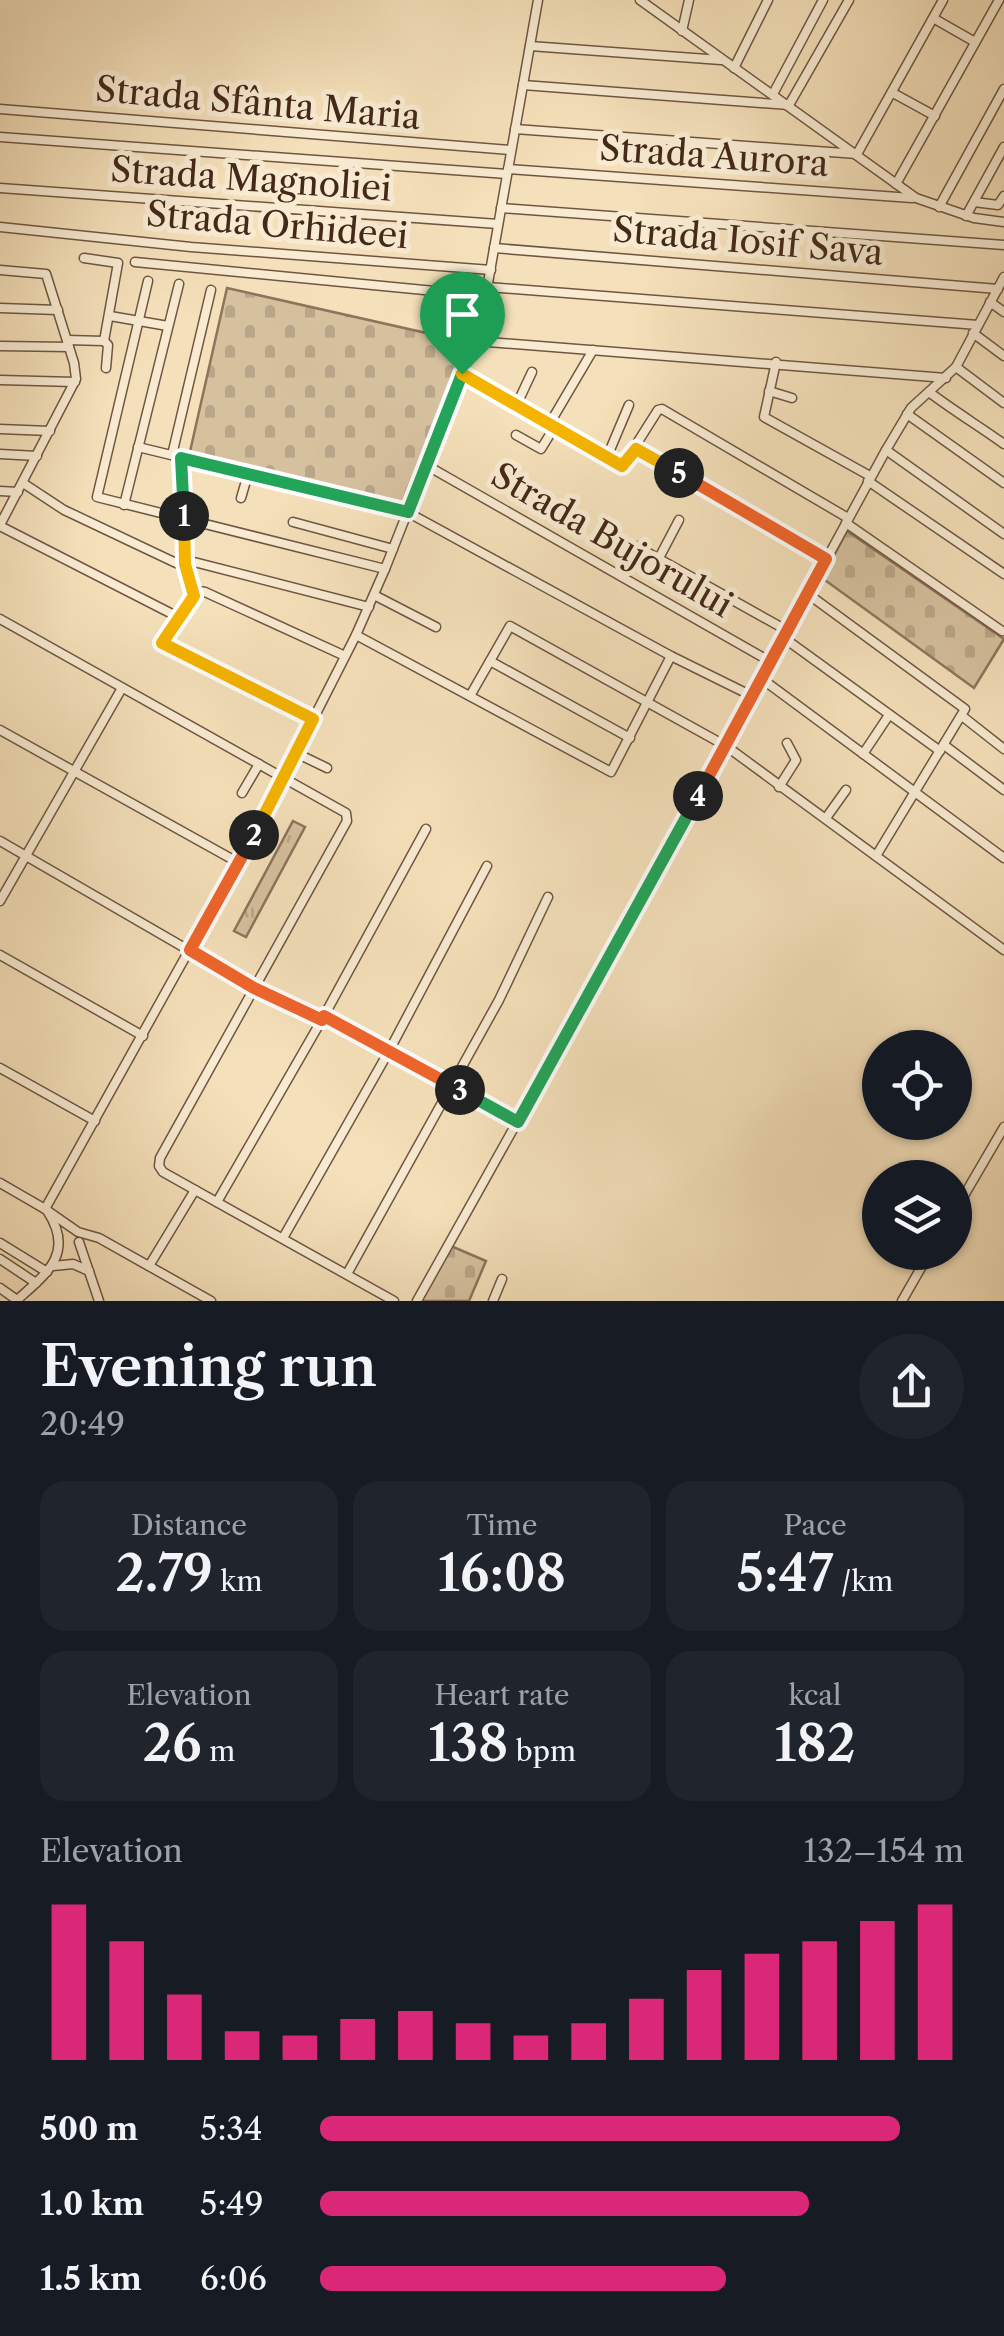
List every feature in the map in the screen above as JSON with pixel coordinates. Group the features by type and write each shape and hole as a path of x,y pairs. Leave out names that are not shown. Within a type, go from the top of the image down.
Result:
{"street":[{"path":"45,1208 239,862 374,596 476,341 538,0"},
{"path":"640,0 916,198 966,216 1004,222"},
{"path":"682,31 689,0"},
{"path":"734,68 768,0"},
{"path":"773,94 824,0"},
{"path":"788,105 849,0"},
{"path":"857,154 943,0"},
{"path":"896,184 999,0"},
{"path":"933,18 976,42"},
{"path":"530,46 722,60"},
{"path":"523,85 788,105"},
{"path":"939,206 1004,89"},
{"path":"893,93 935,116"},
{"name":"Strada Sfânta Maria","path":"0,110 511,150"},
{"path":"515,129 857,154"},
{"name":"Strada Aurora","path":"0,137 916,198"},
{"path":"966,216 1004,148"},
{"name":"Strada Magnoliei","path":"0,188 498,224"},
{"path":"974,202 998,205 1004,196"},
{"path":"501,208 1004,245"},
{"name":"Strada Orhideei","path":"0,227 236,251 491,270"},
{"name":"Strada Iosif Sava","path":"494,248 1000,289"},
{"path":"234,272 236,251"},
{"path":"84,258 118,262 104,341"},
{"path":"135,262 976,329 1004,356"},
{"path":"0,270 46,274 76,370 74,382 0,526 180,618"},
{"path":"417,1301 726,746 869,479 907,414 956,367 1004,277"},
{"path":"148,281 98,497 385,569"},
{"path":"124,504 178,284"},
{"path":"210,290 176,456 185,564 192,599 162,643 313,719"},
{"path":"990,302 1004,312"},
{"path":"0,308 58,310"},
{"path":"110,316 168,326"},
{"path":"0,346 104,341"},
{"path":"104,341 108,345 106,368"},
{"path":"476,341 946,378"},
{"path":"516,436 542,449 592,350"},
{"path":"776,362 763,412 766,419 869,479 1004,574"},
{"path":"956,367 1004,403"},
{"path":"517,404 532,372"},
{"path":"462,374 624,466 660,409 847,520 1002,631"},
{"path":"0,380 74,382"},
{"path":"769,391 792,398"},
{"path":"929,392 1004,444"},
{"path":"607,457 629,406"},
{"path":"907,414 1004,483"},
{"path":"0,429 50,431"},
{"path":"138,447 408,512 752,696"},
{"path":"636,449 826,559"},
{"path":"886,450 1004,534"},
{"path":"0,454 37,456"},
{"name":"Strada Bujorului","path":"426,465 771,662"},
{"path":"241,498 248,474"},
{"path":"0,490 21,487 176,563 194,562 369,607"},
{"path":"659,558 679,520"},
{"path":"294,522 393,548"},
{"path":"619,574 634,546 659,558 786,634 890,715 1004,790"},
{"path":"192,590 201,590 345,656"},
{"path":"808,594 964,713 1004,749"},
{"path":"374,596 436,626"},
{"path":"0,619 344,811 348,818 159,1162 163,1172 394,1301"},
{"path":"470,696 510,626 726,746 1004,950"},
{"path":"356,634 611,772 671,656"},
{"path":"490,661 630,738"},
{"path":"762,679 1004,858"},
{"path":"0,902 122,688"},
{"path":"876,856 964,713"},
{"path":"863,754 890,715"},
{"path":"0,730 239,862"},
{"path":"779,787 796,760 787,743"},
{"path":"296,752 327,768"},
{"path":"242,794 260,764"},
{"path":"826,818 846,790"},
{"path":"217,1202 426,829"},
{"path":"0,842 254,988 389,1051 518,1122"},
{"path":"283,1238 389,1051 487,866"},
{"path":"347,1274 499,1000 548,897"},
{"path":"0,955 143,1036"},
{"path":"0,1068 95,1121"},
{"path":"972,1182 1004,1127"},
{"path":"0,1184 45,1208 82,1258 99,1301"},
{"path":"149,1266 195,1190"},
{"path":"70,1239 95,1237 212,1301"},
{"path":"0,1288 17,1300 52,1265 70,1239"},
{"path":"0,1243 52,1265 70,1263 88,1271"},
{"path":"0,1259 36,1283"},
{"path":"902,1301 920,1270"},
{"path":"493,1301 502,1279"}],"green space":[{"path":"227,288 466,342 401,505 189,456"},
{"path":"847,531 1004,639 974,688 822,578"},
{"path":"293,821 305,827 246,937 234,931"},
{"path":"451,1246 486,1261 469,1301 419,1301"}],"route":[{"path":"462,374 622,466 636,449 654,458 826,559 518,1122 324,1016 322,1020 265,994 190,950 313,719 162,643 194,596 185,564 181,458 408,512 462,374"}]}
